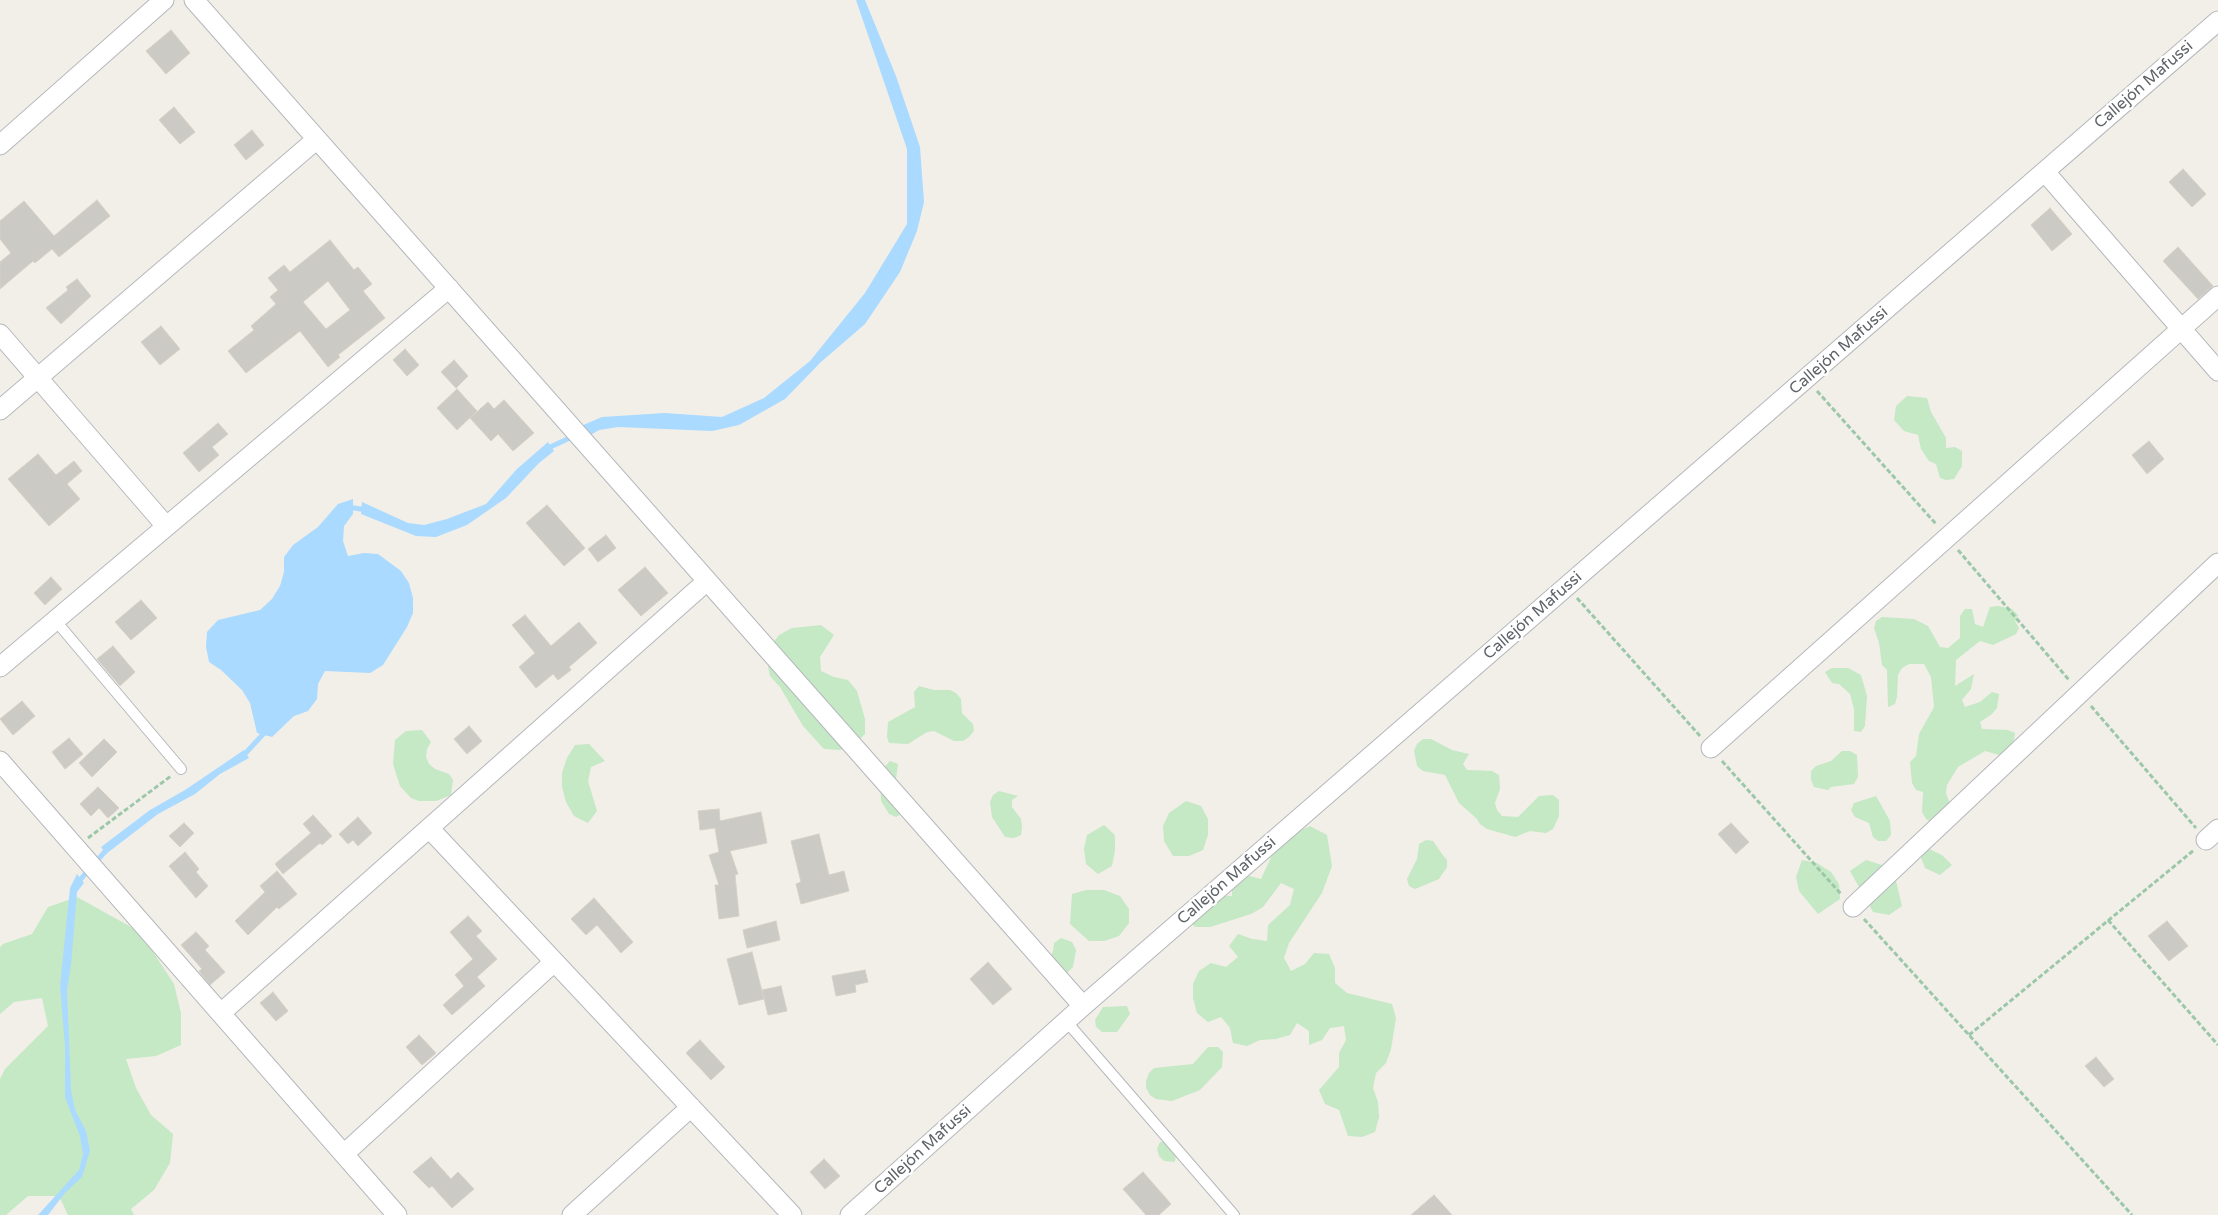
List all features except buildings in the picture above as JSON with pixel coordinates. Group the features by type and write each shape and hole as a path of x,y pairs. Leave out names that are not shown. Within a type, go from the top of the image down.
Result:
{"street":[{"path":"0,145 164,0"},
{"path":"194,0 1083,1006"},
{"name":"Callejón Mafussi","path":"850,1215 1083,1006 2218,21"},
{"path":"0,410 317,139"},
{"path":"2045,172 2218,371"},
{"path":"0,667 449,288"},
{"path":"1711,748 2218,296"},
{"path":"0,334 166,526"},
{"path":"1853,907 2218,563"},
{"path":"221,1013 707,581"},
{"path":"0,761 397,1215"},
{"path":"429,828 792,1215"},
{"path":"344,1154 554,962"},
{"path":"572,1215 691,1108"}],"lane":[{"path":"55,620 182,769"},
{"path":"1066,1021 1234,1215"}],"path":[{"path":"1806,379 1947,538 2080,693 2212,835 1969,1035"},
{"path":"86,860 182,769"},
{"path":"1853,907 2132,1215"},
{"path":"2108,920 2218,1045"}],"green space":[{"path":"1907,396 1927,398 1931,412 1946,438 1946,448 1955,447 1962,451 1962,466 1954,479 1946,480 1940,478 1936,464 1929,461 1921,449 1918,435 1904,431 1894,420 1896,406"},
{"path":"1998,606 2012,609 2018,615 2015,621 2019,628 2016,634 1993,645 1980,641 1956,660 1955,686 1974,674 1971,689 1962,700 1965,707 1980,702 1992,692 1999,694 1997,708 1980,722 1982,729 2008,730 2015,733 2014,740 2006,752 1999,755 1985,751 1958,767 1947,785 1946,793 1951,807 1932,823 1926,819 1922,812 1923,792 1916,790 1912,783 1910,762 1916,756 1919,734 1934,707 1931,677 1924,664 1909,664 1902,668 1898,675 1895,704 1888,707 1887,670 1882,665 1879,643 1874,628 1876,621 1882,617 1914,619 1928,626 1940,647 1948,648 1960,638 1960,616 1965,609 1972,609 1975,624 1983,627 1990,607"},
{"path":"821,625 834,635 820,657 821,671 834,677 848,680 857,691 865,719 865,734 854,745 840,750 824,749 803,726 780,687 770,676 767,662 770,647 779,635 792,628"},
{"path":"1832,668 1848,668 1861,675 1867,696 1865,726 1861,732 1854,731 1854,709 1850,694 1839,684 1832,683 1825,672"},
{"path":"919,686 934,690 950,690 956,693 961,699 962,713 973,724 974,731 969,737 963,741 954,741 934,731 927,732 908,744 889,743 887,737 888,722 915,707 914,692"},
{"path":"422,730 431,742 427,749 426,757 429,764 435,769 449,774 453,780 451,795 436,801 419,801 411,798 400,786 393,764 395,740 406,731"},
{"path":"1423,739 1431,739 1452,750 1469,754 1463,764 1467,770 1492,771 1499,775 1500,789 1495,803 1497,810 1502,816 1518,817 1539,796 1553,795 1559,800 1559,816 1553,829 1546,833 1530,831 1515,837 1487,829 1459,803 1445,775 1423,771 1417,766 1414,751 1417,744"},
{"path":"589,744 605,761 591,767 588,781 597,811 588,823 574,816 566,802 562,787 562,773 567,758 575,745"},
{"path":"1842,751 1850,751 1857,755 1858,777 1854,784 1831,787 1828,790 1814,787 1811,780 1811,771 1816,766 1831,761"},
{"path":"890,761 898,764 896,779 903,813 896,817 889,814 881,801 880,772"},
{"path":"999,791 1018,796 1012,800 1012,807 1021,819 1022,827 1021,835 1014,838 1005,837 992,817 990,802 993,795"},
{"path":"1876,796 1890,821 1891,835 1886,841 1878,841 1873,837 1869,823 1855,817 1851,810 1854,803"},
{"path":"1186,801 1201,806 1208,819 1208,835 1203,850 1189,856 1173,856 1164,841 1163,826 1169,813"},
{"path":"1104,825 1115,835 1115,851 1112,866 1098,874 1086,864 1084,849 1087,835"},
{"path":"1310,826 1327,835 1332,866 1322,893 1289,943 1284,958 1291,971 1305,964 1314,953 1329,954 1335,968 1335,983 1347,993 1392,1004 1396,1018 1391,1049 1386,1063 1376,1073 1373,1088 1378,1102 1379,1117 1375,1132 1362,1137 1348,1136 1339,1110 1325,1104 1319,1090 1339,1067 1339,1053 1346,1040 1344,1026 1330,1028 1322,1040 1309,1045 1309,1031 1297,1023 1290,1035 1276,1039 1260,1040 1247,1046 1233,1043 1230,1028 1221,1017 1208,1022 1197,1013 1193,998 1193,984 1199,971 1211,963 1226,967 1238,957 1229,946 1238,934 1252,939 1267,941 1268,925 1290,905 1294,889 1281,883 1263,907 1251,914 1210,927 1195,927 1184,916 1203,895 1232,896 1232,882 1246,875 1261,879 1274,851 1282,839"},
{"path":"1426,840 1433,841 1447,860 1447,867 1439,879 1415,889 1409,886 1407,879 1417,859 1419,844"},
{"path":"1929,849 1942,855 1952,865 1940,875 1925,868 1920,855"},
{"path":"1802,860 1817,863 1831,872 1839,884 1840,899 1818,914 1799,891 1796,877"},
{"path":"1866,860 1882,865 1894,872 1902,906 1889,915 1873,912 1850,871"},
{"path":"1086,890 1104,890 1120,896 1129,909 1129,923 1119,936 1104,941 1089,941 1070,924 1072,894"},
{"path":"77,897 140,932 174,984 181,1013 181,1045 156,1056 126,1059 136,1088 151,1115 173,1134 170,1163 154,1190 131,1209 134,1215 68,1215 59,1196 28,1196 6,1215 0,1215 0,1079 5,1069 48,1026 42,998 14,1002 0,1014 0,947 3,944 32,934 48,907"},
{"path":"1061,938 1072,942 1076,950 1073,967 1064,976 1050,958 1054,943"},
{"path":"1127,1006 1130,1014 1117,1032 1102,1032 1096,1027 1095,1020 1103,1007"},
{"path":"1208,1047 1218,1047 1223,1052 1222,1067 1200,1090 1172,1101 1156,1099 1150,1095 1146,1088 1146,1081 1149,1073 1154,1068 1193,1064"},
{"path":"1160,1142 1164,1142 1176,1154 1175,1162 1164,1161 1159,1156 1157,1149"}],"water":[{"path":"856,0 865,0 896,76 920,147 924,202 917,231 900,272 865,324 821,362 785,399 739,425 712,431 618,427 599,430 589,436 581,426 602,417 665,413 722,417 764,398 810,361 865,293 907,224 907,149"},
{"path":"548,442 554,451 539,463 506,498 467,525 436,537 416,536 361,514 362,502 408,523 424,525 447,519 486,504 517,469"},
{"path":"353,499 353,514 344,526 343,541 348,556 364,553 378,554 401,571 409,583 413,598 413,613 407,627 383,665 370,673 325,671 318,684 317,699 308,711 294,716 272,737 257,733 250,703 242,690 221,670 209,662 206,647 207,632 218,620 260,610 272,599 280,586 284,572 284,557 293,545 318,527 338,504"},
{"path":"244,750 249,758 220,774 195,794 158,814 106,854 101,847 150,810 185,790"},
{"path":"77,874 84,883 77,892 67,991 71,1090 75,1110 86,1131 90,1151 82,1177 65,1193 48,1215 38,1215 79,1170 83,1154 80,1136 65,1097 65,1045 60,986 70,888"}],"waterway":[{"path":"546,449 574,436"},
{"path":"348,507 367,510"},
{"path":"242,757 267,730"},
{"path":"95,863 109,847"},
{"path":"77,884 89,869"}]}
